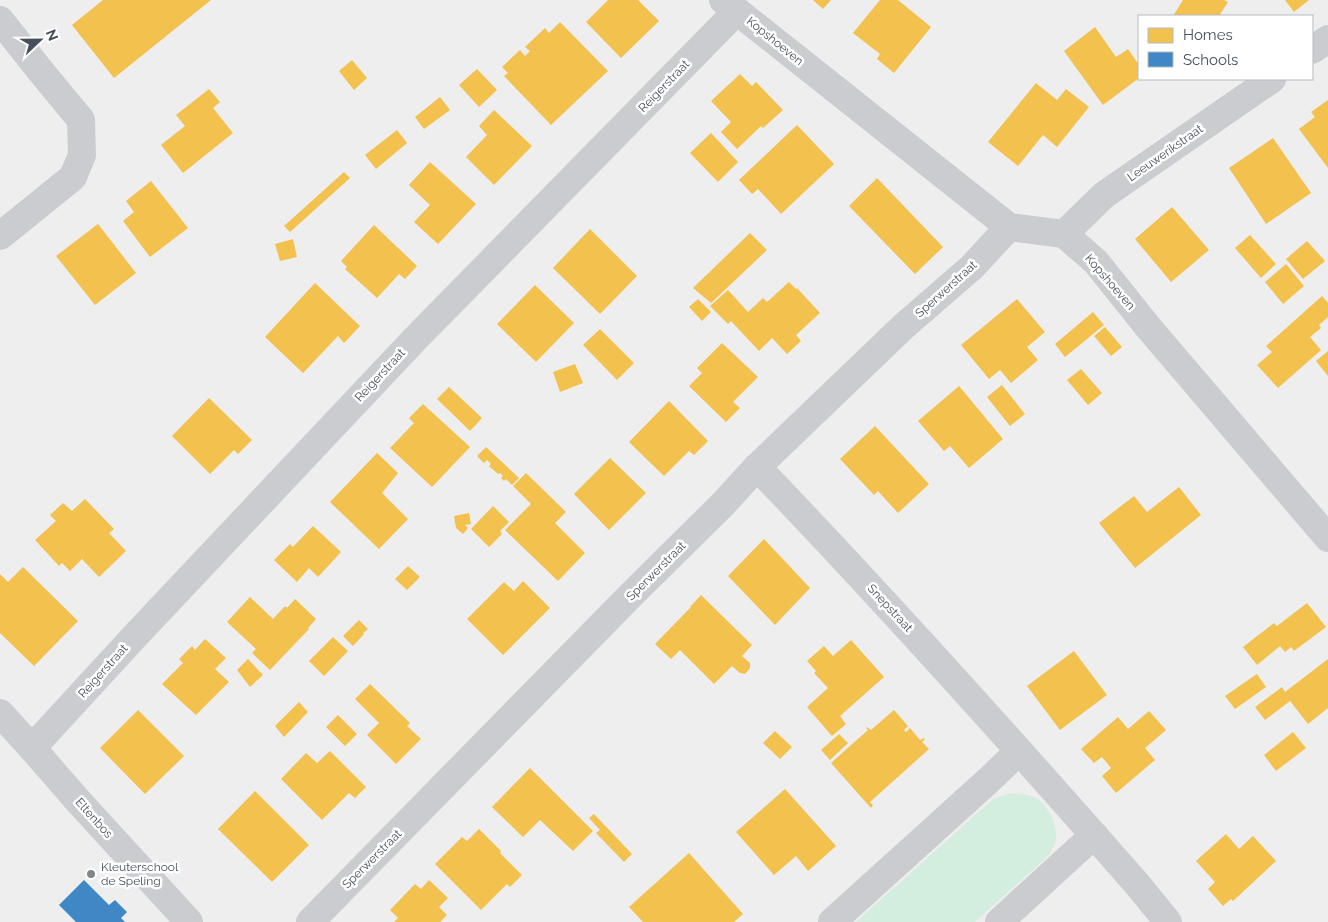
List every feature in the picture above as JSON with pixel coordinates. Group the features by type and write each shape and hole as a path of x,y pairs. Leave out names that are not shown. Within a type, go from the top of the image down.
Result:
{"street":[{"name":"Kopshoeven","path":"730,6 1009,227"},
{"name":"Reigerstraat","path":"32,748 135,636 730,6"},
{"path":"0,20 82,120 82,155 73,176 0,236"},
{"path":"1313,49 1328,39"},
{"name":"Leeuwerikstraat","path":"1064,234 1104,195 1271,80"},
{"path":"1009,227 1064,234"},
{"name":"Sperwerstraat","path":"310,922 716,511 757,467 904,326 972,267 1009,227"},
{"name":"Kopshoeven","path":"1064,234 1096,262 1148,327 1328,538"},
{"name":"Snepstraat","path":"757,467 916,636 1094,835 1168,922"},
{"name":"Eltenbos","path":"0,713 78,802 189,922"},
{"path":"832,922 983,786 1019,751"},
{"path":"999,922 1094,835"}],"green space":[{"path":"1010,793 1031,796 1041,802 1049,812 1054,823 1056,841 1049,855 975,922 856,922 993,799"}],"building: Homes":[{"path":"103,0 211,0 114,78 72,25"},
{"path":"608,0 638,0 659,21 621,58 586,22"},
{"path":"813,0 831,0 823,9"},
{"path":"880,0 898,0 931,27 894,73 877,59 880,54 853,33"},
{"path":"1183,0 1224,0 1228,2 1220,15 1174,15"},
{"path":"1285,0 1309,0 1294,12"},
{"path":"560,22 608,71 551,125 504,76 508,73 502,67 520,50 525,56 530,51 525,47 545,28 549,33"},
{"path":"1095,27 1116,57 1128,49 1138,64 1138,79 1103,105 1064,51"},
{"path":"352,60 367,78 354,90 339,71"},
{"path":"477,69 497,90 479,107 459,85"},
{"path":"740,74 752,86 756,82 783,110 763,128 761,126 737,149 721,132 731,122 711,101"},
{"path":"1036,83 1057,100 1066,89 1089,107 1057,147 1043,135 1018,166 988,142"},
{"path":"209,89 220,102 213,108 233,133 183,173 161,145 185,126 176,115"},
{"path":"440,97 450,110 424,129 415,117"},
{"path":"1328,100 1328,168 1299,129 1315,117 1311,112"},
{"path":"494,110 532,146 494,185 466,157 487,135 479,126"},
{"path":"797,125 834,164 781,214 758,189 752,194 739,180"},
{"path":"397,130 407,143 376,169 365,155"},
{"path":"711,133 738,162 718,182 690,153"},
{"path":"1273,138 1311,193 1266,224 1229,168"},
{"path":"430,162 476,204 438,244 414,222 430,205 409,185"},
{"path":"344,172 350,178 290,232 284,226"},
{"path":"877,178 943,247 915,274 849,206"},
{"path":"151,181 188,228 150,257 123,221 134,212 126,201"},
{"path":"1172,207 1209,250 1171,282 1135,239"},
{"path":"98,224 136,273 95,305 56,256"},
{"path":"374,225 417,266 405,279 399,274 377,298 345,269 347,267 341,261"},
{"path":"590,229 637,276 600,314 553,268"},
{"path":"750,233 767,250 711,303 693,288"},
{"path":"1250,235 1276,264 1261,278 1235,248"},
{"path":"293,239 297,257 280,261 275,244"},
{"path":"1307,241 1325,261 1303,279 1286,259"},
{"path":"1286,264 1304,286 1283,304 1265,282"},
{"path":"789,282 820,313 796,335 801,341 787,354 772,338 759,351 731,321 728,324 710,306 728,290 748,312 763,298 767,302"},
{"path":"315,283 360,326 344,343 338,336 303,373 265,337"},
{"path":"535,285 574,323 536,362 497,324"},
{"path":"1322,296 1328,303 1328,317 1319,325 1321,328 1310,337 1321,350 1278,388 1257,365 1272,352 1266,346"},
{"path":"698,299 711,312 702,321 689,307"},
{"path":"1017,299 1045,332 1027,347 1038,360 1011,383 1000,370 989,379 961,345"},
{"path":"1093,312 1104,325 1065,357 1055,344"},
{"path":"1105,327 1122,347 1111,356 1094,336"},
{"path":"600,329 634,363 617,380 583,345"},
{"path":"722,343 758,377 733,402 740,408 726,422 689,386 702,373 697,368"},
{"path":"1328,351 1328,376 1316,361"},
{"path":"575,364 583,383 560,392 553,372"},
{"path":"1081,369 1102,393 1088,405 1067,380"},
{"path":"1002,385 1025,414 1010,426 987,397"},
{"path":"959,386 1003,439 969,468 950,446 944,451 918,421"},
{"path":"449,387 482,418 470,431 437,399"},
{"path":"209,398 252,440 238,454 234,450 210,474 172,436"},
{"path":"669,401 708,441 694,455 689,451 664,476 629,442"},
{"path":"423,404 470,447 432,487 390,448 414,423 409,418"},
{"path":"875,426 929,484 898,513 878,491 874,495 840,459"},
{"path":"486,447 519,478 512,485 506,479 504,481 500,473 498,474 489,466 491,464 487,460 484,463 477,456"},
{"path":"377,453 398,473 382,493 408,519 379,549 330,502"},
{"path":"610,458 646,493 609,530 574,494"},
{"path":"526,473 566,512 555,523 585,553 558,581 505,530 531,504 513,486"},
{"path":"1179,487 1201,515 1135,568 1099,523 1134,496 1147,512"},
{"path":"85,499 114,529 109,533 126,551 99,577 82,559 70,571 62,563 59,566 35,540 56,521 50,515 63,503 72,511"},
{"path":"493,506 509,522 500,531 502,534 489,547 471,529"},
{"path":"469,513 471,524 465,525 468,528 463,534 456,528 454,516"},
{"path":"313,526 341,552 318,577 309,568 297,582 274,560 290,544 293,547"},
{"path":"764,539 810,588 775,625 728,576"},
{"path":"408,566 420,577 407,590 395,579"},
{"path":"23,567 78,621 34,666 0,633 0,574 8,582"},
{"path":"523,581 550,608 503,655 467,619 504,582 514,591"},
{"path":"701,595 752,645 742,656 750,663 750,668 745,674 740,673 732,666 714,684 680,650 671,659 655,644"},
{"path":"250,597 273,619 285,606 287,608 295,599 316,619 270,670 252,653 256,649 227,622"},
{"path":"1307,603 1326,627 1294,651 1291,647 1285,652 1280,646 1257,665 1243,647 1274,623 1277,626"},
{"path":"359,620 368,629 353,646 343,636"},
{"path":"333,637 348,651 324,676 309,661"},
{"path":"205,639 226,658 215,669 229,682 196,715 162,684 183,663 179,659 192,646 195,650"},
{"path":"851,640 884,677 840,716 846,724 832,736 807,707 828,688 814,673 816,671 807,661 824,646 833,656"},
{"path":"1074,651 1107,695 1060,730 1027,686"},
{"path":"248,659 263,675 250,687 237,670"},
{"path":"1328,659 1328,708 1308,724 1290,701 1265,720 1255,707 1282,687 1285,692"},
{"path":"1257,674 1266,687 1235,709 1225,696"},
{"path":"370,684 410,723 407,726 421,739 396,764 367,735 379,723 355,699"},
{"path":"299,702 308,712 284,737 275,726"},
{"path":"138,710 184,756 145,794 100,748"},
{"path":"894,710 908,726 904,730 906,732 910,728 920,740 924,738 922,742 929,749 870,802 873,805 871,808 831,763 868,730 867,727 871,730"},
{"path":"1149,711 1166,730 1145,748 1155,760 1116,793 1102,776 1111,768 1102,757 1094,763 1081,749 1118,717 1128,729"},
{"path":"338,715 357,734 345,746 326,727"},
{"path":"775,731 792,747 780,759 763,743"},
{"path":"1293,732 1306,748 1276,771 1264,755"},
{"path":"839,734 848,743 830,760 821,750"},
{"path":"330,751 366,787 355,798 349,793 322,820 281,779 306,753 317,763"},
{"path":"530,768 593,831 573,851 540,820 523,837 492,807"},
{"path":"785,789 836,846 808,871 796,856 774,875 736,832"},
{"path":"255,791 309,845 272,882 218,829"},
{"path":"594,814 632,854 624,862 596,833 600,830 589,818"},
{"path":"479,829 522,875 510,887 507,884 481,910 435,864 462,837 467,841"},
{"path":"1226,834 1239,849 1253,836 1276,861 1233,901 1231,899 1223,906 1208,889 1215,882 1196,861"},
{"path":"689,853 743,914 734,922 643,922 629,907"},
{"path":"429,880 448,898 439,907 447,915 440,922 394,922 398,918 390,910 415,884 421,889"}],"building: Schools":[{"path":"84,880 109,905 115,900 127,912 121,918 125,922 76,922 59,905"}],"place":[{"name":"Kleuterschool de Speling","path":"91,874"}]}
